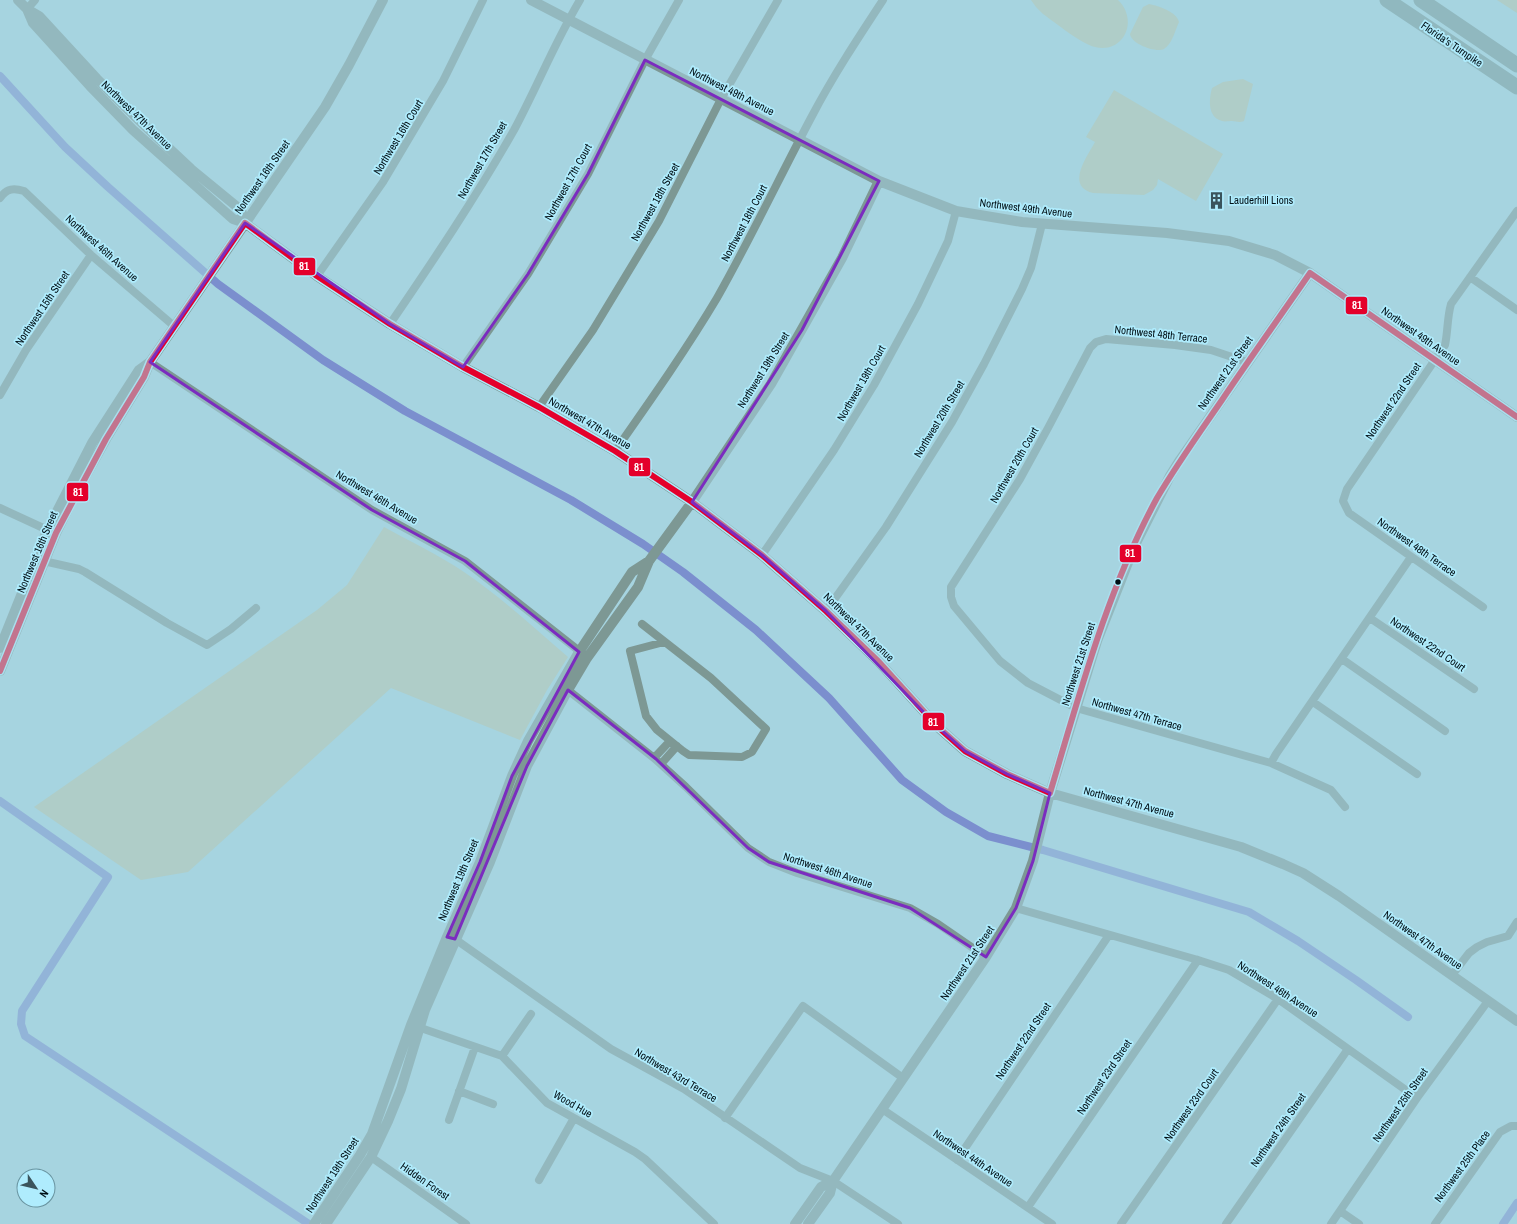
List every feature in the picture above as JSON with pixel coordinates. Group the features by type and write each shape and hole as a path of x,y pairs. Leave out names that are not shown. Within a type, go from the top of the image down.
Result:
{"highway":[{"name":"Florida's Turnpike","path":"1387,0 1517,87"},
{"name":"Florida's Turnpike","path":"1421,0 1517,65"}],"street":[{"name":"Northwest 47th Avenue","path":"18,0 27,9 33,23 63,51 133,130 187,173 233,219 245,223 317,276 390,324 463,367 539,407 615,451 692,502 762,555 826,611 878,662 938,728 965,751 1007,774 1050,793 1234,844 1283,864 1303,874 1339,896 1517,1021"},
{"path":"27,9 34,0"},
{"name":"Northwest 16th Street","path":"0,648 52,532 74,497 101,447 144,377 150,362 325,107 350,65 383,0"},
{"name":"Northwest 16th Court","path":"317,276 383,182 444,81 483,0"},
{"name":"Northwest 49th Avenue","path":"531,0 879,181 956,211 1042,224 1152,232 1229,241 1275,255 1310,273 1517,417"},
{"name":"Northwest 17th Street","path":"390,324 458,223 514,129 568,20 580,0"},
{"name":"Northwest 17th Court","path":"463,367 528,274 588,174 645,60 679,0"},
{"name":"Northwest 18th Street","path":"539,407 593,330 659,221 721,99 778,0"},
{"name":"Northwest 18th Court","path":"615,451 674,366 717,298 800,140 853,46 883,0"},
{"name":"Northwest 19th Street","path":"326,1218 372,1134 451,938 490,862 523,764 528,741 564,688 583,655 638,587 649,561 692,502 771,384 842,258 879,181"},
{"name":"Northwest 46th Avenue","path":"0,198 3,193 15,188 24,191 91,255 174,326"},
{"name":"Northwest 19th Court","path":"762,555 834,450 874,385 918,304 948,241 956,211"},
{"name":"Northwest 22nd Street","path":"1343,501 1347,489 1445,345 1448,333 1448,316 1451,304 1517,211"},
{"name":"Northwest 20th Street","path":"826,611 886,527 952,422 984,364 1022,289 1030,268 1042,224"},
{"name":"Northwest 15th Street","path":"0,395 26,350 91,255"},
{"name":"Northwest 21st Street","path":"808,1224 830,1193 833,1181 986,957 1016,908 1033,861 1050,793 1098,641 1118,585 1138,539 1170,476 1247,362 1310,273"},
{"path":"1470,277 1517,310"},
{"name":"Northwest 48th Terrace","path":"1096,342 1106,339 1211,350 1247,362"},
{"name":"Northwest 20th Court","path":"951,597 951,587 1020,479 1090,348 1096,342"},
{"name":"Northwest 46th Avenue","path":"150,362 372,510 465,561 583,655"},
{"name":"Northwest 48th Terrace","path":"1343,501 1349,513 1483,607"},
{"path":"0,508 52,532"},
{"path":"1271,764 1276,754 1411,557"},
{"path":"40,561 79,569 85,572 167,623 206,645 231,629 256,608"},
{"name":"Northwest 16th Street","path":"0,671 40,561"},
{"name":"Northwest 47th Terrace","path":"951,597 954,606 1000,661 1028,683 1076,708 1271,764 1331,790 1345,807"},
{"name":"Northwest 22nd Court","path":"1370,618 1474,689"},
{"path":"642,624 711,678 766,729 752,752 742,757 689,755 657,730 646,716 630,651 664,642"},
{"path":"1342,659 1445,731"},
{"name":"Northwest 46th Avenue","path":"564,688 654,758 748,848 769,862 797,873 910,908 938,924 986,957"},
{"path":"1313,702 1417,774"},
{"path":"654,758 674,744"},
{"path":"661,764 674,744"},
{"name":"Northwest 46th Avenue","path":"1016,908 1229,970 1278,999 1417,1098"},
{"path":"1452,975 1463,960 1477,947 1487,942 1508,936 1517,922"},
{"name":"Northwest 22nd Street","path":"956,1160 1109,935"},
{"name":"Northwest 43rd Terrace","path":"451,938 612,1049 684,1090 800,1168 833,1181 898,1224"},
{"name":"Northwest 23rd Street","path":"1028,1207 1198,960"},
{"name":"Northwest 23rd Court","path":"1121,1224 1278,999"},
{"name":"Northwest 25th Street","path":"1331,1224 1417,1098 1488,1001"},
{"path":"725,1118 803,1006 903,1078"},
{"path":"502,1056 531,1014"},
{"name":"Northwest 19th Street","path":"314,1224 326,1218 371,1157 401,1089 415,1026"},
{"name":"Wood Hue","path":"415,1026 502,1056 547,1103 645,1158 714,1224"},
{"path":"449,1120 475,1046"},
{"name":"Northwest 24th Street","path":"1226,1224 1348,1049"},
{"path":"459,1091 493,1104"},
{"name":"Northwest 44th Avenue","path":"882,1109 1052,1224"},
{"path":"539,1180 574,1118"},
{"name":"Northwest 25th Place","path":"1435,1224 1494,1139 1500,1132 1514,1126"},
{"name":"Hidden Forest","path":"371,1157 466,1224"},
{"name":"Northwest 21st Street","path":"795,1224 821,1187 833,1181"},
{"path":"1340,1211 1359,1224"}],"highlighted area":[{"path":"645,60 879,181 802,330 692,502 762,555 826,611 938,727 965,751 1007,774 1050,793 1033,861 1016,908 986,957 910,908 769,862 748,848 656,759 568,690 527,766 455,939 447,937 480,862 512,776 579,652 465,561 372,510 150,362 245,223 390,324 463,367 528,274 588,174"}],"green space":[{"path":"1031,0 1118,0 1124,8 1128,26 1121,40 1114,45 1105,48 1095,47 1076,38 1043,14"},
{"path":"1497,0 1517,0 1517,13"},
{"path":"1149,4 1171,12 1178,18 1179,22 1171,41 1164,49 1155,50 1144,47 1131,38 1130,34 1143,7"},
{"path":"1243,79 1253,84 1244,121 1222,121 1217,119 1211,112 1210,107 1212,88 1223,82"},
{"path":"1114,90 1223,154 1196,201 1158,179 1157,185 1153,190 1144,195 1093,193 1085,189 1080,184 1080,170 1095,142 1086,137"},
{"path":"384,527 464,572 517,613 568,657 547,690 520,740 391,688 188,872 141,880 34,807 317,610 347,585"}],"waterway":[{"path":"0,76 65,147 218,284 323,360 405,411 571,500 643,544 683,572 756,630 829,698 902,780 946,812 988,836 1043,850 1249,912 1298,941 1408,1017"},
{"path":"0,801 108,877 22,1011 21,1024 25,1036 309,1224"},
{"path":"1503,1224 1517,1203"}],"transit line":[{"name":"81","path":"0,671 56,533 106,439 144,377 150,362 245,223 317,276 390,324 463,367 539,407 615,451 692,502 762,555 826,611 879,662 938,727 965,751 1007,774 1050,793 1096,642 1123,569 1139,533 1157,498 1181,460 1310,273 1517,417"}],"place":[{"name":"Lauderhill Lions","path":"1216,200"}]}
